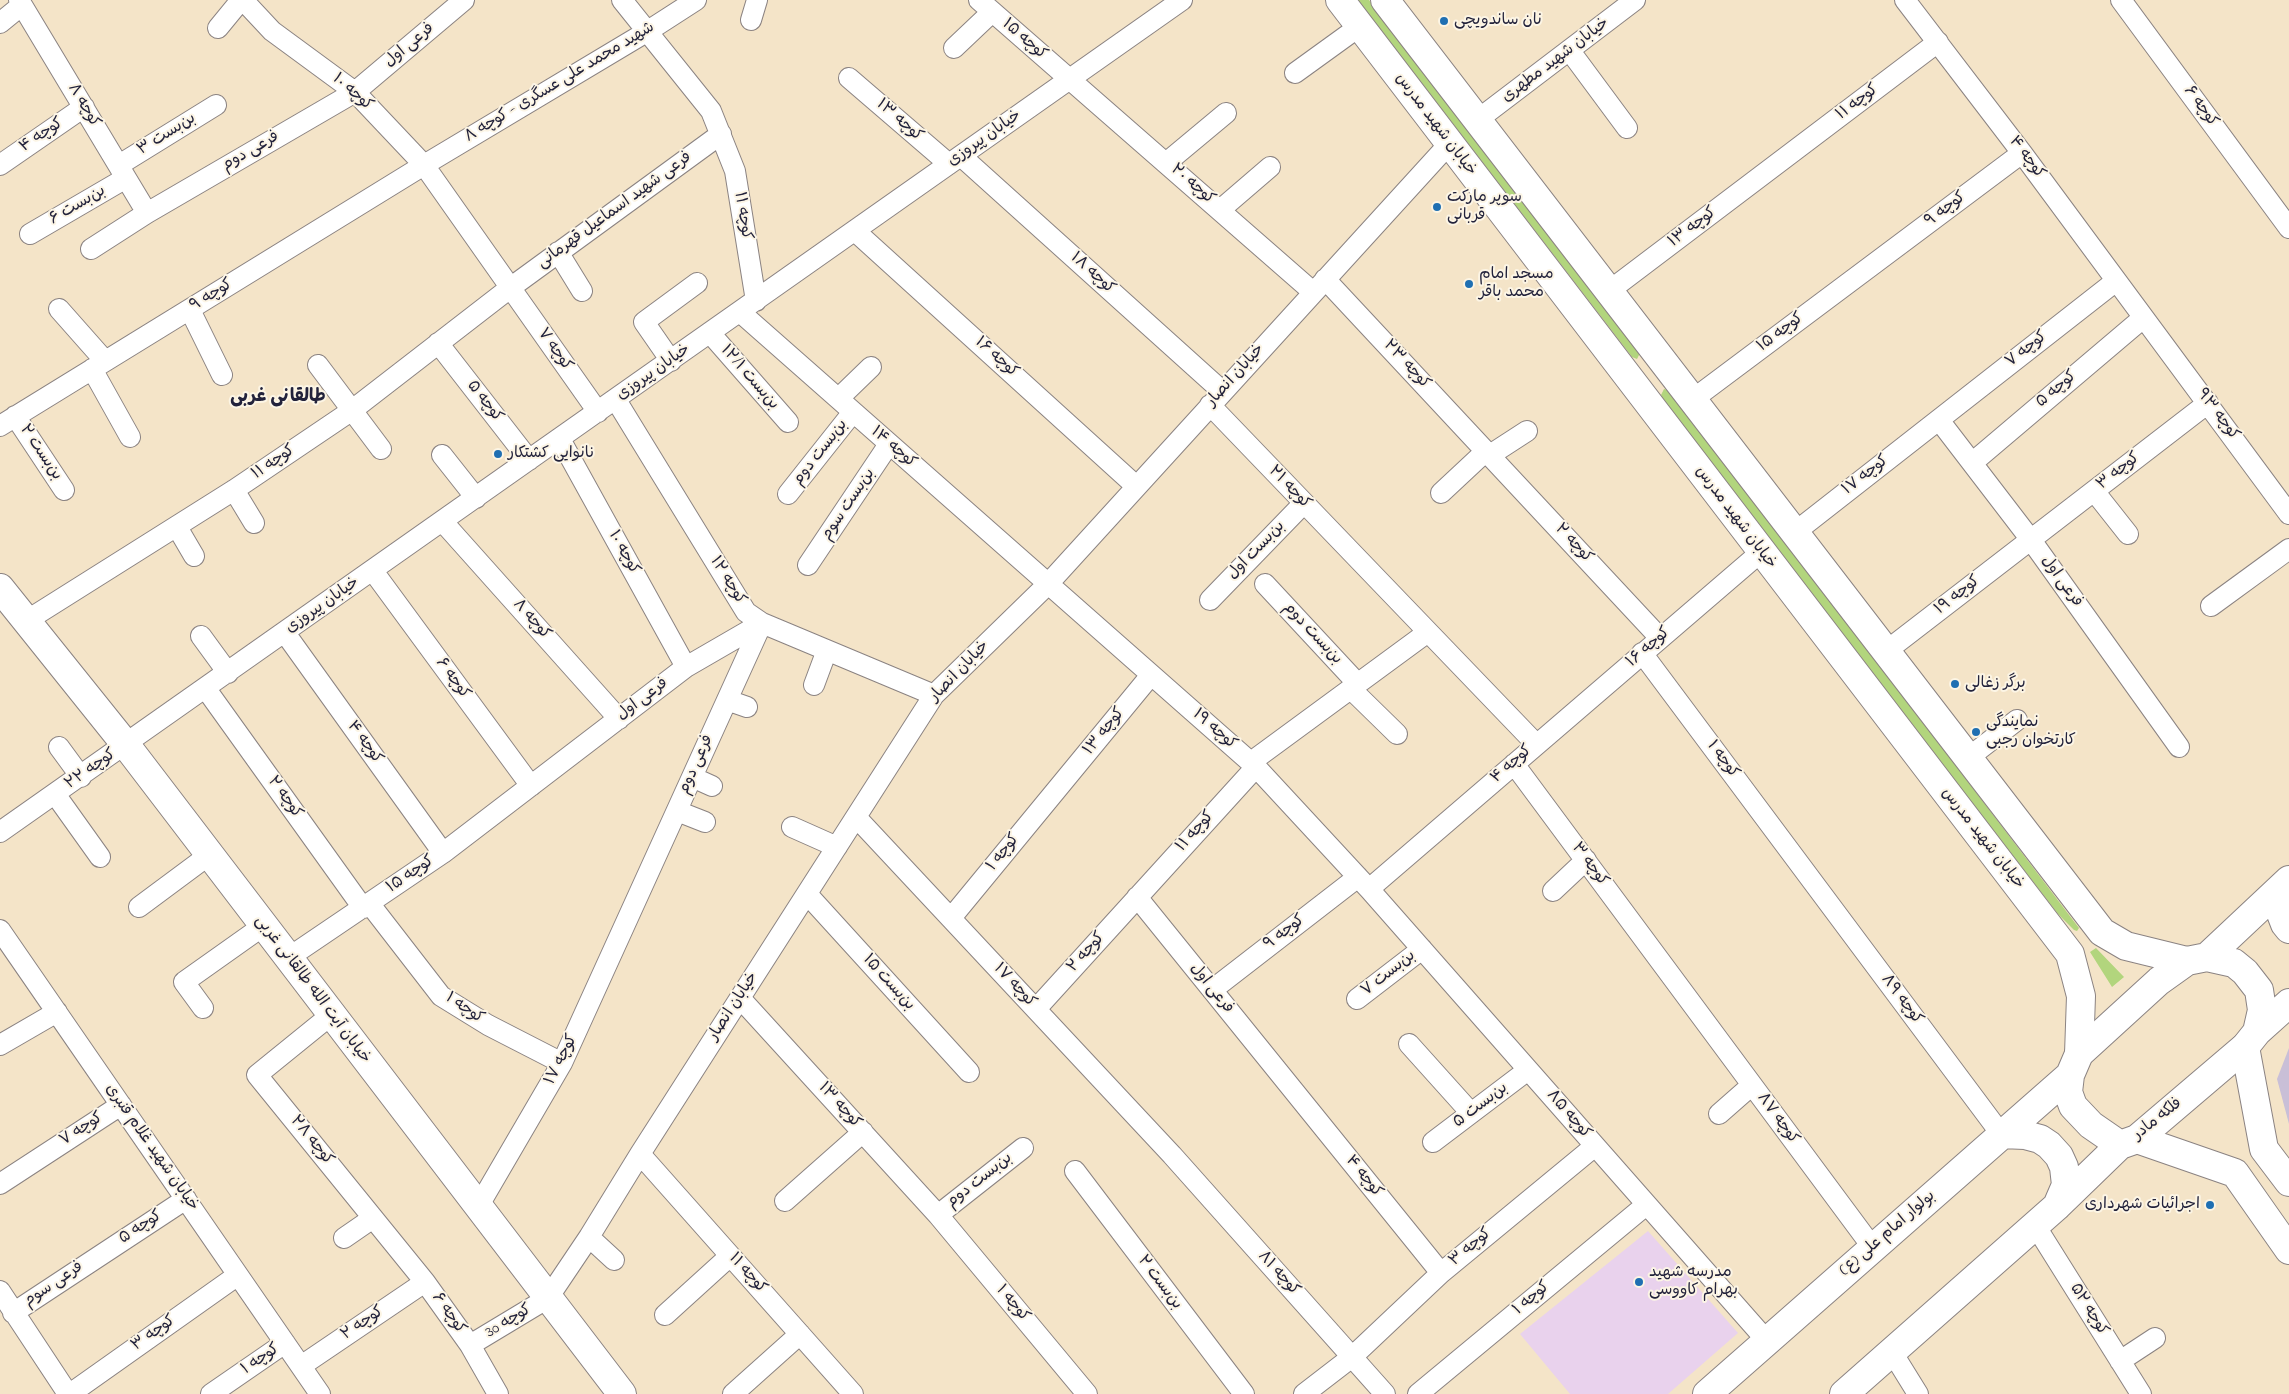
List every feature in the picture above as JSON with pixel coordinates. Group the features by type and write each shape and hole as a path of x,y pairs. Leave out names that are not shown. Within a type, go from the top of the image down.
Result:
{"main road":[{"name":"خیابان شهید مدرس","path":"1340,0 2070,954 2082,996 2074,1065"},
{"path":"1384,0 2102,932 2126,946 2197,959 2234,963 2246,972 2260,990 2262,1010 2251,1039 2264,1149 2286,1178"},
{"name":"خیابان آیت الله طالقانی غربی","path":"0,588 126,745 622,1394"},
{"path":"2287,882 2280,911 2289,929"},
{"path":"2074,1065 2159,981 2197,959 2287,882"},
{"path":"2070,954 2102,932"},
{"path":"2251,1039 2289,1003"},
{"name":"فلکه مادر","path":"2074,1065 2068,1092 2073,1106 2091,1125 2128,1142 2251,1039"},
{"name":"بولوار امام علی (ع)","path":"1707,1394 2001,1134 2074,1065"},
{"path":"2001,1134 2025,1135 2040,1139 2049,1145 2058,1156 2064,1167 2066,1185 2057,1206"},
{"path":"1844,1394 2128,1142 2235,1173 2289,1250"},
{"path":"2254,1200 2264,1184 2273,1176 2286,1178"}],"street":[{"path":"218,28 242,0"},
{"name":"کوچه ۱۰","path":"242,0 272,31 355,92 424,165"},
{"name":"فرعی اول","path":"355,92 464,0"},
{"path":"622,0 711,110 720,134"},
{"name":"شهید محمد علی عسگری - کوچه ۸","path":"424,165 648,31 696,0"},
{"path":"751,20 757,0"},
{"name":"خیابان پیروزی","path":"126,745 1182,0"},
{"name":"خیابان شهید مطهری","path":"1476,121 1635,0"},
{"name":"کوچه ۴","path":"1905,0 2022,153 2143,318"},
{"name":"کوچه ۶","path":"2121,0 2284,221"},
{"path":"0,23 20,3"},
{"name":"کوچه ۸","path":"20,3 147,213"},
{"path":"954,48 986,6"},
{"name":"کوچه ۱۵","path":"986,6 1070,79"},
{"path":"1296,73 1360,26"},
{"name":"کوچه ۱۱","path":"1777,164 1938,42"},
{"path":"1570,51 1626,128"},
{"name":"کوچه ۱۳","path":"850,78 955,160"},
{"name":"کوچه ۲۰","path":"1070,79 1220,210 1319,285"},
{"name":"فرعی دوم","path":"91,249 147,213 355,92"},
{"name":"بن‌بست ۳","path":"122,172 216,106"},
{"name":"کوچه ۴","path":"0,165 84,108"},
{"path":"1166,163 1226,113"},
{"name":"کوچه ۱۱","path":"720,134 735,171 756,300"},
{"name":"فرعی شهید اسماعیل قهرمانی","path":"510,288 720,134"},
{"name":"خیابان انصار","path":"548,1298 589,1237 640,1154 934,695 1048,584 1449,144"},
{"name":"کوچه ۹","path":"1870,267 2022,153"},
{"name":"کوچه ۱۸","path":"955,160 1216,398"},
{"name":"کوچه ۱۳","path":"1609,291 1777,164"},
{"path":"424,165 510,288"},
{"name":"کوچه ۹","path":"8,421 424,165"},
{"path":"1220,210 1270,168"},
{"name":"بن‌بست ۶","path":"30,234 122,172"},
{"name":"کوچه ۱۶","path":"855,230 1136,486"},
{"path":"558,252 582,291"},
{"name":"کوچه ۱۵","path":"1692,400 1870,267"},
{"name":"کوچه ۷","path":"1939,420 2116,281"},
{"path":"671,361 644,322 697,283"},
{"name":"کوچه ۲۳","path":"1319,285 1488,453"},
{"name":"کوچه ۱۱","path":"26,621 234,490 351,411 510,288"},
{"name":"کوچه ۷","path":"510,288 598,412"},
{"path":"59,309 99,365 130,437"},
{"path":"190,310 222,376"},
{"name":"کوچه ۱۴","path":"740,312 1048,584"},
{"name":"کوچه ۹۳","path":"2143,318 2289,514"},
{"name":"کوچه ۵","path":"1972,463 2143,318"},
{"name":"بن‌بست ۱۲/۱","path":"710,333 788,422"},
{"name":"کوچه ۵","path":"438,343 529,460"},
{"path":"318,366 382,449"},
{"path":"839,398 871,367"},
{"name":"کوچه ۲۱","path":"1216,398 1304,503 1368,570"},
{"name":"کوچه ۱۲","path":"616,400 746,612 762,623 934,695"},
{"name":"کوچه ۳","path":"2031,540 2208,403"},
{"name":"بن‌بست دوم","path":"788,494 853,412"},
{"name":"فرعی اول","path":"1939,420 2031,540 2179,747"},
{"name":"کوچه ۱۷","path":"1794,533 1939,420"},
{"name":"بن‌بست ۲","path":"8,421 64,490"},
{"path":"1441,493 1488,453 1527,431"},
{"name":"کوچه ۱۰","path":"560,439 686,667"},
{"name":"بن‌بست سوم","path":"808,565 889,444"},
{"name":"کوچه ۲","path":"1488,453 1660,638"},
{"path":"442,455 476,498"},
{"path":"234,490 254,523"},
{"path":"2094,491 2128,534"},
{"name":"بن‌بست اول","path":"1210,600 1304,503"},
{"name":"کوچه ۸","path":"443,522 619,718"},
{"path":"176,526 194,556"},
{"name":"کوچه ۱۹","path":"1886,652 2031,540"},
{"path":"2212,606 2289,549"},
{"name":"کوچه ۱۶","path":"1536,744 1761,552"},
{"name":"کوچه ۴","path":"1364,883 1514,764 1536,744 1368,570"},
{"name":"کوچه ۶","path":"373,571 531,786"},
{"name":"کوچه ۱۹","path":"1048,584 1253,764 1364,883"},
{"name":"بن‌بست دوم","path":"1266,584 1354,686"},
{"name":"فرعی اول","path":"531,786 686,667 762,623"},
{"name":"فرعی دوم","path":"633,907 762,623"},
{"path":"1253,764 1428,632"},
{"name":"کوچه ۴","path":"285,633 443,853"},
{"path":"201,636 228,673"},
{"path":"814,685 827,650"},
{"name":"کوچه ۱","path":"1642,653 1801,866"},
{"name":"کوچه ۱۳","path":"1058,788 1151,675"},
{"path":"1354,686 1397,734"},
{"name":"کوچه ۲","path":"206,689 366,905"},
{"path":"727,700 747,707"},
{"path":"1968,758 2016,720"},
{"name":"کوچه ۲۲","path":"55,794 126,745"},
{"path":"60,747 81,777"},
{"name":"کوچه ۱۱","path":"1137,898 1253,764"},
{"name":"کوچه ۳","path":"1514,764 1682,990"},
{"path":"692,777 712,786"},
{"name":"کوچه ۱۵","path":"288,958 443,853 531,786"},
{"name":"کوچه ۱","path":"951,918 1058,788"},
{"path":"0,832 55,794 100,857"},
{"path":"677,811 705,822"},
{"name":"کوچه ۱۷","path":"856,817 1172,1155"},
{"path":"792,827 837,847"},
{"path":"139,907 209,855"},
{"path":"1553,890 1586,860"},
{"name":"کوچه ۸۹","path":"1801,866 2001,1134"},
{"name":"کوچه ۹","path":"1212,990 1364,883"},
{"name":"کوچه ۸۵","path":"1364,883 1767,1341"},
{"name":"بن‌بست ۱۵","path":"807,894 969,1072"},
{"name":"فرعی اول","path":"1137,898 1285,1081"},
{"name":"کوچه ۲","path":"1036,1009 1137,898"},
{"name":"کوچه ۱","path":"366,905 441,996 488,1025 562,1063"},
{"name":"کوچه ۱۷","path":"478,1206 562,1063 633,907"},
{"path":"203,1008 184,982 263,926"},
{"name":"خیابان شهید غلام قنبری","path":"0,930 301,1366"},
{"name":"بن‌بست ۷","path":"1356,1000 1422,949"},
{"name":"کوچه ۸۷","path":"1682,990 1873,1248"},
{"name":"کوچه ۱۳","path":"740,998 938,1215"},
{"path":"0,1045 57,1012"},
{"name":"کوچه ۲۸","path":"331,1015 257,1075 425,1282"},
{"path":"1409,1044 1470,1114"},
{"name":"بن‌بست ۵","path":"1433,1142 1528,1070"},
{"name":"کوچه ۴","path":"1285,1081 1441,1273"},
{"path":"1719,1114 1752,1085"},
{"name":"کوچه ۷","path":"0,1184 121,1105"},
{"path":"785,1201 863,1132"},
{"name":"کوچه ۳","path":"1352,1357 1441,1273 1595,1146"},
{"name":"بن‌بست دوم","path":"938,1215 1023,1148"},
{"name":"کوچه ۱۱","path":"640,1154 853,1394"},
{"name":"کوچه ۸۱","path":"1172,1155 1385,1394"},
{"name":"بن‌بست ۲","path":"1075,1171 1244,1394"},
{"name":"کوچه ۵","path":"96,1257 186,1199"},
{"name":"کوچه ۱","path":"1418,1394 1646,1205"},
{"name":"کوچه ۱","path":"938,1215 1087,1394"},
{"path":"344,1238 373,1218"},
{"name":"کوچه ۵۲","path":"2035,1226 2141,1394"},
{"path":"589,1237 614,1260"},
{"path":"665,1315 730,1256"},
{"name":"فرعی سوم","path":"13,1313 96,1257"},
{"name":"کوچه ۳","path":"69,1394 238,1275"},
{"name":"کوچه ۶","path":"425,1282 470,1346"},
{"name":"کوچه ۲","path":"301,1366 425,1282"},
{"path":"0,1291 69,1394"},
{"name":"کوچه 30","path":"470,1346 548,1298"},
{"path":"733,1394 800,1334"},
{"path":"2120,1360 2155,1338"},
{"name":"کوچه ۱","path":"211,1394 286,1343"},
{"path":"470,1346 498,1394"},
{"path":"1892,1352 1918,1394"},
{"path":"1304,1394 1352,1357"},
{"path":"301,1366 320,1394"}],"shaded area":[{"path":"2289,1048 2289,1124 2277,1079"},
{"name":"مدرسه شهید بهرام کاووسی","path":"1648,1231 1738,1333 1668,1394 1570,1394 1520,1334"}],"green space":[{"path":"1358,0 1369,0 1640,353 1637,359 1632,357"},
{"path":"1664,389 1668,390 1742,484 2079,928 2077,931 2058,914 1747,511 1663,399 1661,395"},
{"path":"2096,948 2124,977 2112,987 2090,952"}],"place":[{"name":"نان ساندویچی","path":"1444,21"},
{"name":"سوپر مارکت قربانی","path":"1437,207"},
{"name":"مسجد امام محمد باقر","path":"1469,284"},
{"name":"نانوایی کشتکار","path":"498,454"},
{"name":"برگر زغالی","path":"1955,684"},
{"name":"نمایندگی کارتخوان رجبی","path":"1976,732"},
{"name":"اجرائیات شهرداری","path":"2210,1205"},
{"name":"مدرسه شهید بهرام کاووسی","path":"1639,1282"}],"district":[{"name":"طالقانی غربی","path":"278,398"}]}
